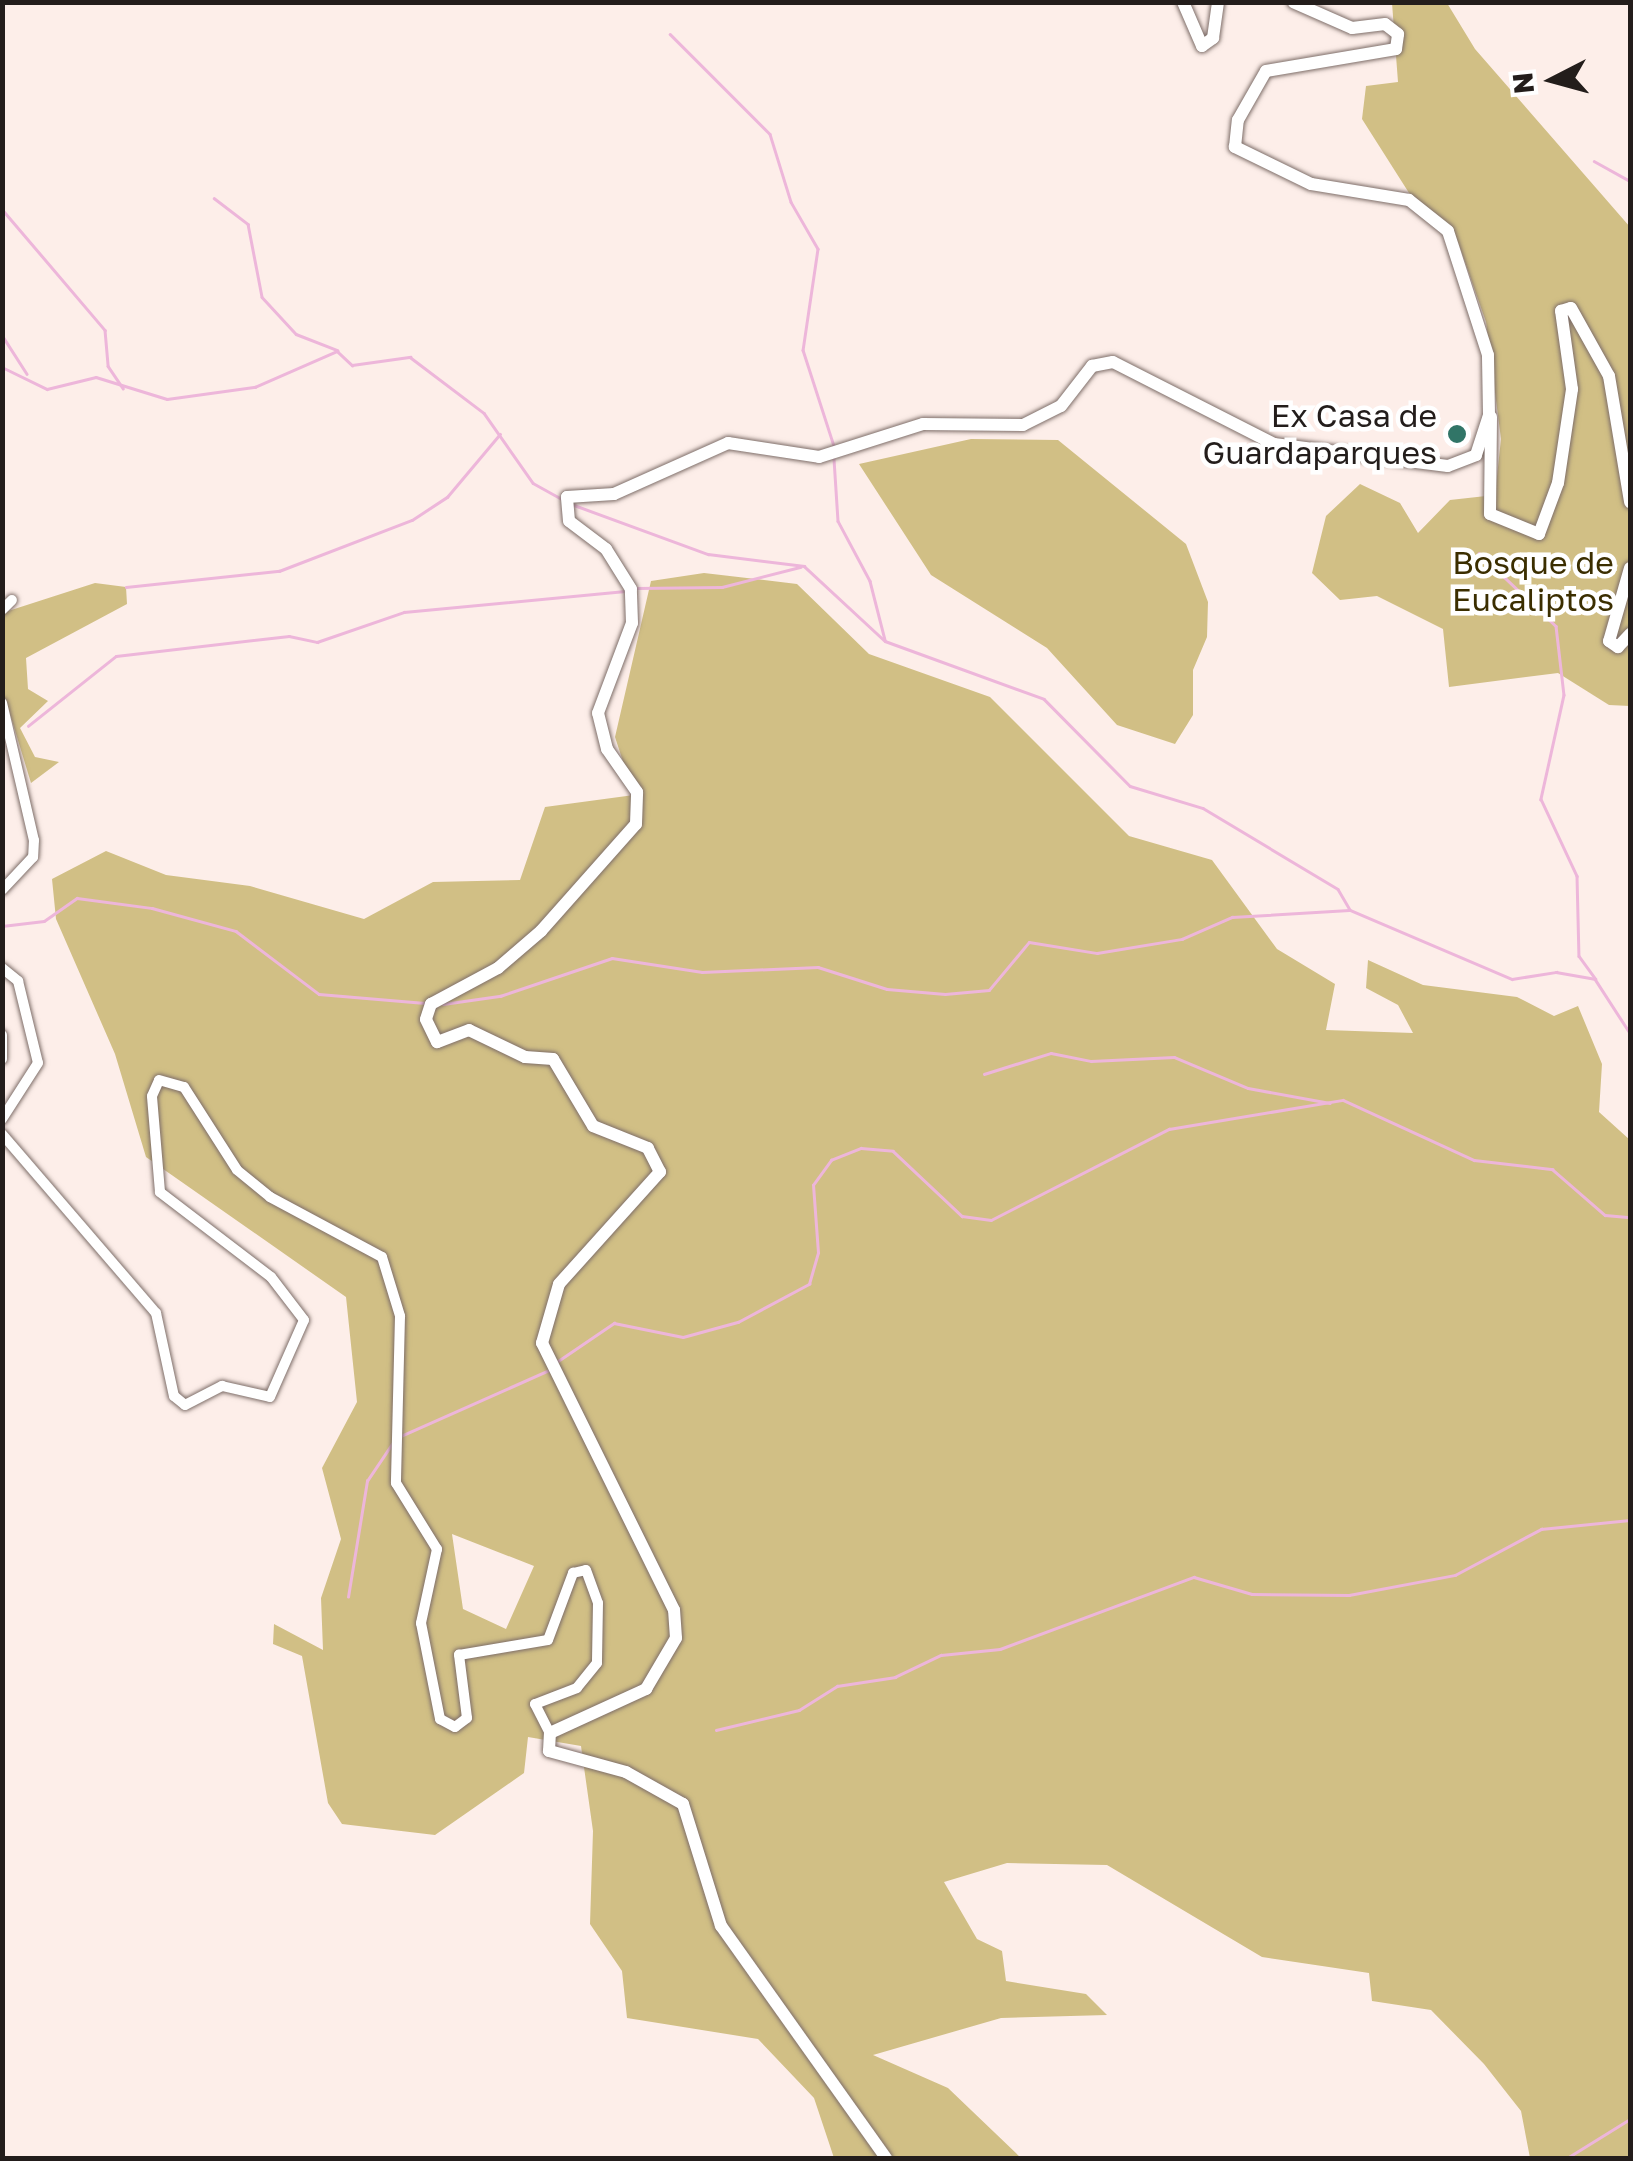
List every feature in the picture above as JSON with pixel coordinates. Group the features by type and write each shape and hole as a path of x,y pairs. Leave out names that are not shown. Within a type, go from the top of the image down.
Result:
{"street":[{"path":"1184,2 1202,46 1213,38 1218,2"},
{"path":"1292,2 1352,28 1385,24 1398,34 1396,49 1266,71 1238,120 1236,147 1310,184 1409,200 1448,231 1481,318 1489,415 1490,514 1539,534 1558,482 1572,389 1561,311 1571,308 1610,376 1630,502"},
{"path":"550,1734 646,1689 676,1638 674,1610 542,1343 558,1284 660,1172 648,1148 593,1126 552,1058 525,1057 469,1030 437,1042 426,1019 431,1004 498,968 541,932 636,824 637,792 607,748 598,713 632,622 631,589 606,549 569,522 567,497 614,494 728,443 820,457 923,424 1023,425 1060,406 1092,366 1113,362 1291,448 1458,466 1476,454 1489,415"},
{"path":"1630,568 1609,641 1618,647 1630,634"},
{"path":"2,610 12,600"},
{"path":"2,703 34,840 33,857 2,890"},
{"path":"2,968 18,980 38,1062 2,1119"},
{"path":"2,1035 2,1058"},
{"path":"2,1134 156,1313 174,1396 184,1405 222,1386 270,1397 304,1320 272,1276 164,1200 152,1096 159,1080 184,1087 237,1170 270,1197 382,1257 396,1281 401,1329 392,1466 437,1549 421,1623 440,1719 455,1727 467,1718 459,1655 548,1640 573,1573 586,1570 598,1603 597,1663 587,1682 535,1704 550,1734 552,1755 626,1772 683,1804 716,1917 886,2158"}],"green space":[{"name":"Bosque de Eucaliptos","path":"1392,3 1447,3 1475,49 1630,227 1630,706 1609,705 1558,673 1449,687 1443,629 1377,596 1340,600 1312,573 1326,516 1360,484 1400,503 1418,533 1450,500 1495,495 1501,439 1486,322 1458,242 1416,204 1362,119 1366,86 1398,82"},
{"path":"971,439 1058,440 1186,544 1208,602 1207,637 1193,670 1193,715 1175,744 1117,725 1047,648 931,575 859,464"},
{"path":"704,573 797,584 869,654 990,697 1129,836 1212,860 1277,949 1335,984 1326,1030 1413,1033 1398,1005 1366,988 1368,960 1423,985 1517,997 1554,1016 1578,1006 1602,1064 1599,1112 1630,1140 1630,2158 1530,2158 1521,2111 1484,2064 1431,2010 1372,2001 1369,1973 1262,1957 1107,1865 1007,1863 944,1882 977,1939 1002,1951 1006,1981 1086,1994 1107,2015 1001,2018 873,2055 948,2088 1021,2158 834,2158 814,2098 758,2039 627,2018 622,1971 590,1924 593,1831 581,1746 528,1737 524,1773 435,1835 342,1824 328,1803 302,1656 273,1644 274,1624 323,1650 321,1598 341,1539 322,1468 357,1402 346,1297 146,1157 115,1054 56,919 52,879 106,851 166,875 250,886 364,919 433,882 520,880 545,807 634,795 615,737 651,581","holes":["452,1534 534,1566 506,1629 463,1609"]},
{"path":"95,583 126,587 127,604 26,658 28,689 48,701 20,728 35,757 59,762 31,783 3,691 2,613"}],"waterway":[{"path":"670,34 770,134 791,202 818,249 803,350 834,446"},
{"path":"1594,161 1630,181"},
{"path":"214,198 248,224 262,297 296,334 337,350"},
{"path":"2,209 105,330 108,366 123,388"},
{"path":"2,335 27,374"},
{"path":"2,367 47,389 96,377 167,399 255,387 337,351 352,365 410,357 484,413 533,483 562,499"},
{"path":"126,587 279,571 412,520 447,497 500,434"},
{"path":"834,459 838,521 870,581 885,640"},
{"path":"574,505 708,554 804,566 885,641 1044,699 1130,786 1203,808 1338,889 1350,910 1512,979 1556,972 1595,979 1630,1033"},
{"path":"1479,553 1556,626 1564,695 1541,799 1577,876 1579,956 1595,978"},
{"path":"637,588 722,587 800,567"},
{"path":"28,726 116,656 289,636 317,642 404,612 625,591"},
{"path":"2,926 44,921 77,898 152,908 236,931 319,994 425,1003"},
{"path":"443,1004 500,996 612,958 702,972 818,967 887,989 945,994 989,990 1029,942 1097,953 1182,939 1232,917 1349,910"},
{"path":"984,1074 1051,1053 1091,1061 1174,1057 1248,1088 1330,1103"},
{"path":"558,1361 614,1323 683,1337 738,1322 809,1284 818,1253 813,1185 831,1160 861,1148 893,1151 962,1216 991,1220 1169,1129 1343,1100 1474,1160 1552,1169 1605,1215 1630,1217"},
{"path":"401,1436 549,1370"},
{"path":"348,1597 367,1481 392,1444"},
{"path":"716,1730 799,1710 837,1686 895,1677 941,1655 1000,1649 1194,1577 1252,1594 1349,1595 1455,1575 1541,1529 1630,1520"},
{"path":"1567,2158 1630,2119"}],"place":[{"name":"Ex Casa de Guardaparques","path":"1457,434"}]}
